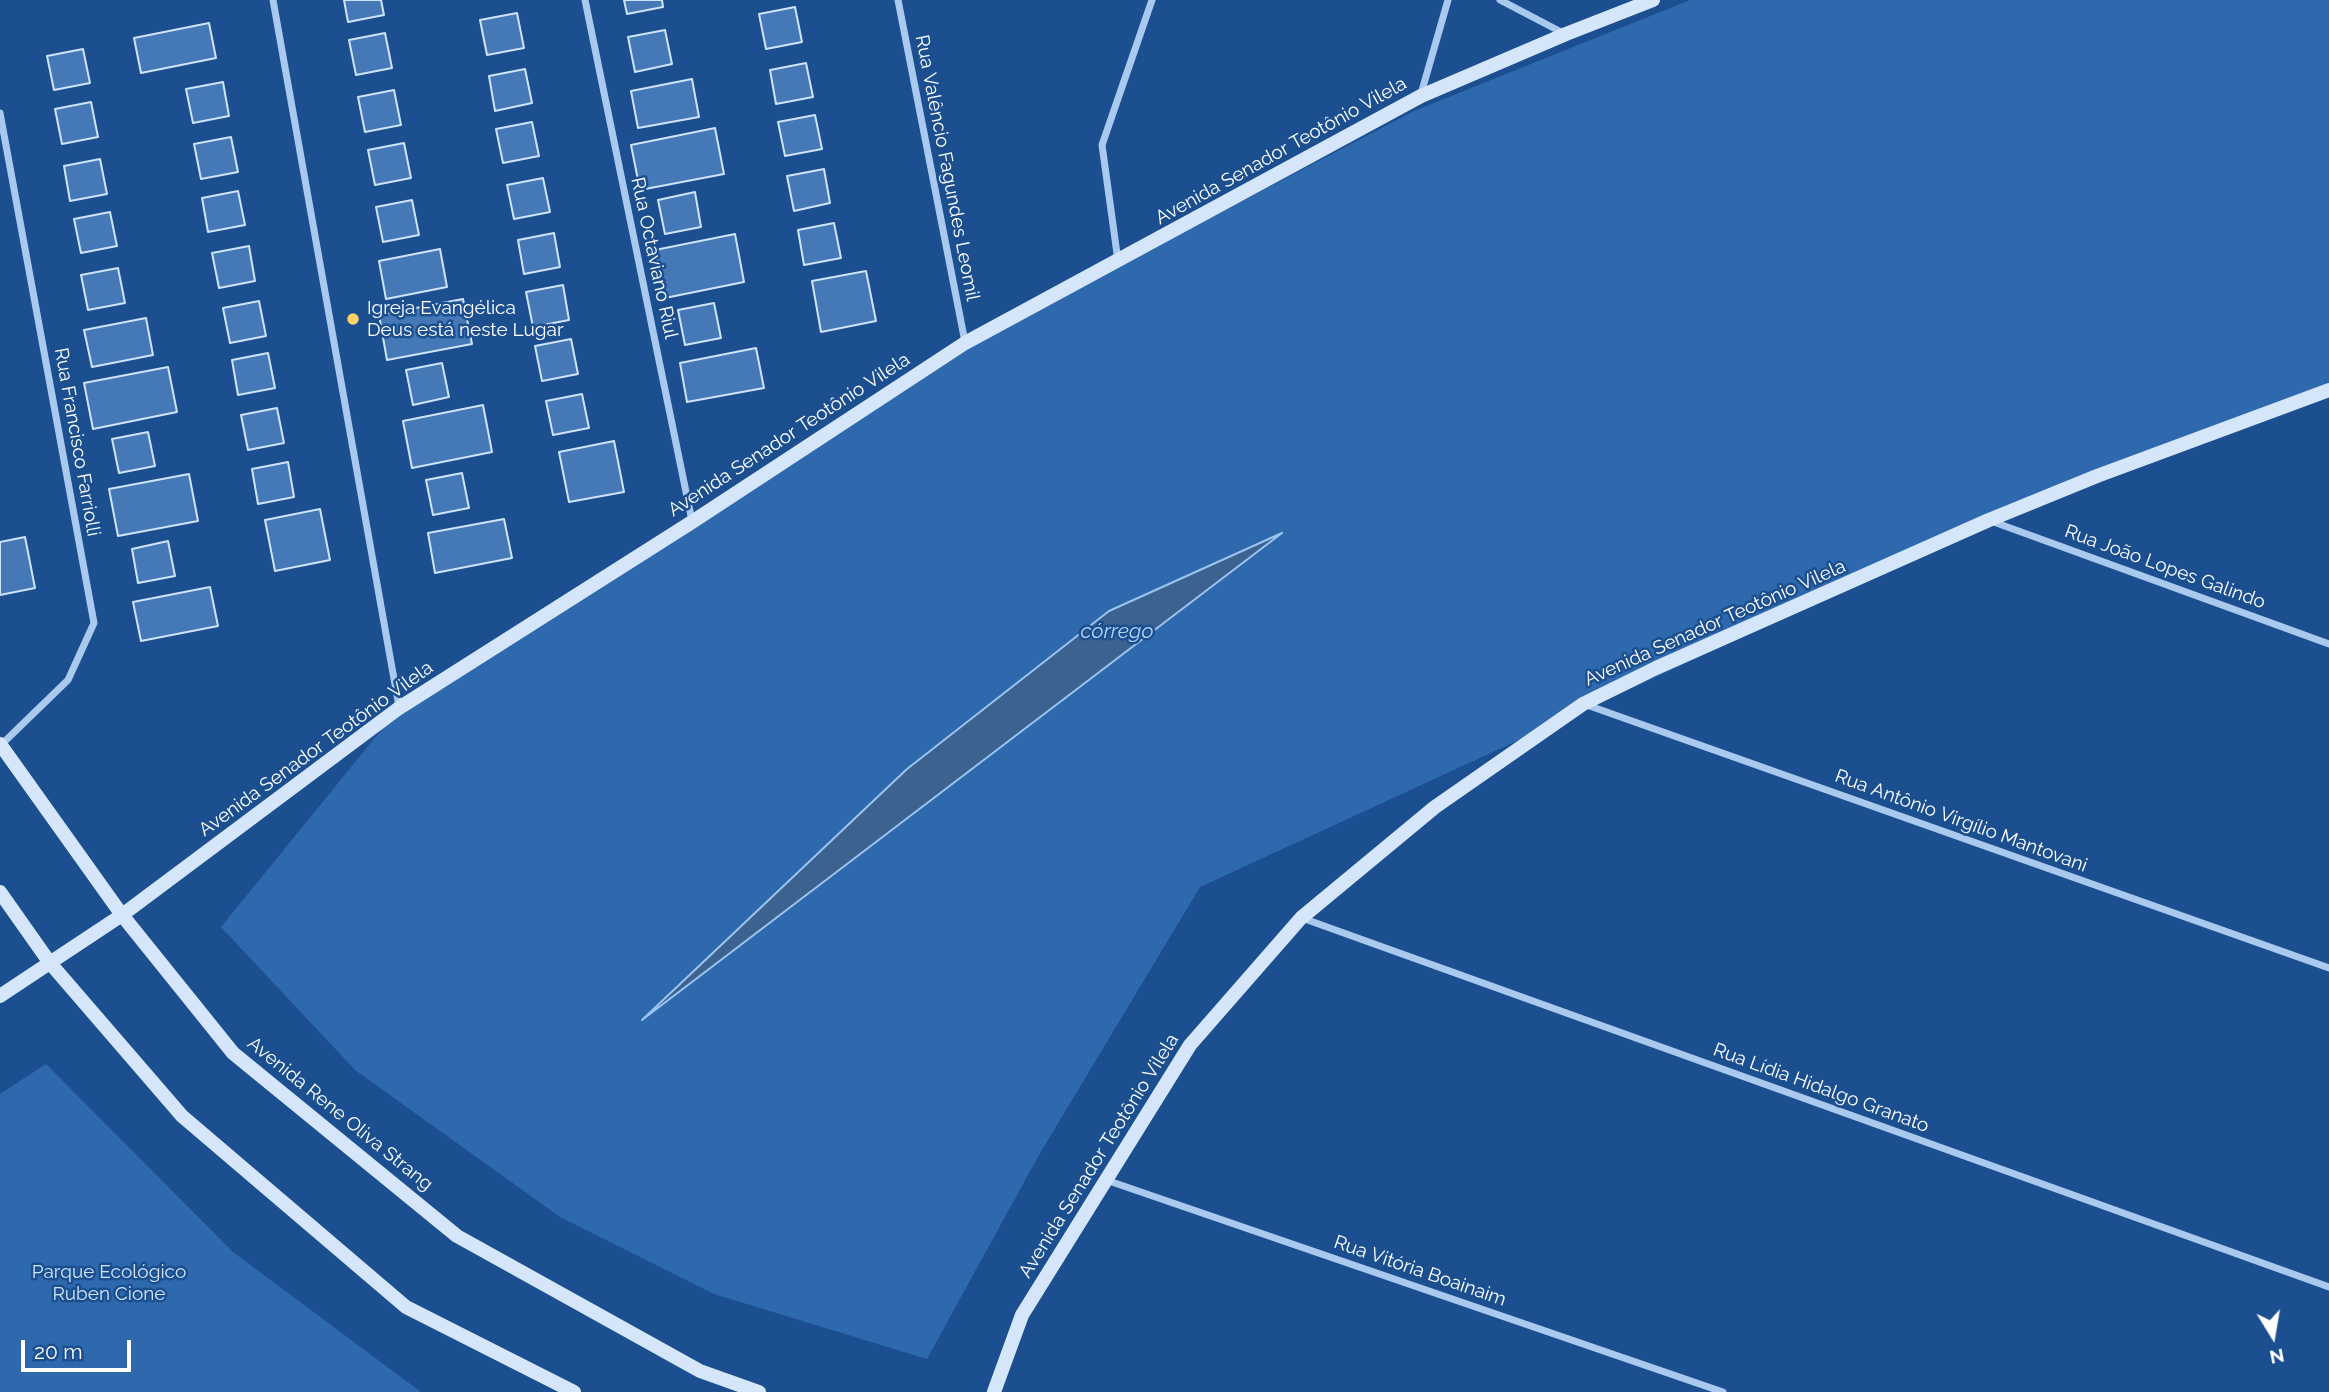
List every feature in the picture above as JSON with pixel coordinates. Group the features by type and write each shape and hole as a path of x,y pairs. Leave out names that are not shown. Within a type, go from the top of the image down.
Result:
{"street":[{"path":"273,0 399,708"},
{"name":"Rua Octaviano Riul","path":"585,0 692,522"},
{"name":"Rua Valêncio Fagundes Leomil","path":"898,0 965,343"},
{"path":"1118,262 1102,145 1152,0"},
{"path":"1421,96 1448,0"},
{"path":"1500,0 1566,34"},
{"name":"Avenida Senador Teotônio Vilela","path":"0,996 121,915 399,708 692,522 965,343 1421,96 1653,0"},
{"name":"Rua Francisco Farriolli","path":"0,113 94,623 68,680 0,745"},
{"name":"Avenida Senador Teotônio Vilela","path":"994,1392 1022,1315 1190,1045 1301,918 1435,807 1583,704 1656,668 1989,520 2097,476 2329,390"},
{"name":"Rua João Lopes Galindo","path":"1989,520 2329,644"},
{"name":"Rua Antônio Virgílio Mantovani","path":"1583,704 2329,968"},
{"name":"Avenida Rene Oliva Strang","path":"0,745 121,915 233,1053 457,1236 701,1371 759,1392"},
{"path":"0,892 50,963 182,1116 406,1307 574,1392"},
{"name":"Rua Lídia Hidalgo Granato","path":"1301,918 2329,1287"},
{"name":"Rua Vitória Boainaim","path":"1106,1180 1723,1392"}],"green space":[{"path":"1690,0 2329,0 2329,386 1992,522 1200,887 1039,1155 927,1359 714,1294 560,1217 355,1070 221,927 391,718 966,346 1414,111"},
{"name":"Parque Ecológico Ruben Cione","path":"46,1064 233,1252 421,1392 0,1392 0,1094"}],"water":[{"name":"córrego","path":"1282,533 642,1020 907,769 1109,611"}],"building":[{"path":"344,0 381,0 384,15 348,22"},
{"path":"624,0 662,0 663,7 627,14"},
{"path":"795,7 802,42 766,49 759,14"},
{"path":"517,13 524,48 487,55 480,20"},
{"path":"209,23 216,58 141,73 134,38"},
{"path":"665,30 672,64 635,72 628,37"},
{"path":"385,33 392,68 356,75 349,40"},
{"path":"83,49 90,83 54,90 47,56"},
{"path":"806,63 813,97 776,104 770,70"},
{"path":"525,69 532,103 495,111 489,76"},
{"path":"692,79 699,117 638,128 631,91"},
{"path":"223,82 229,116 193,123 186,89"},
{"path":"394,90 401,125 365,132 358,97"},
{"path":"91,102 98,137 62,144 55,109"},
{"path":"815,115 822,149 785,156 778,122"},
{"path":"532,122 539,156 503,163 496,129"},
{"path":"715,128 724,174 640,190 631,145"},
{"path":"231,137 238,172 201,179 194,144"},
{"path":"404,143 411,178 375,185 368,150"},
{"path":"100,159 107,194 70,201 64,166"},
{"path":"824,169 830,203 794,211 787,176"},
{"path":"543,178 550,212 514,219 507,185"},
{"path":"238,191 245,225 208,232 202,198"},
{"path":"695,192 701,227 665,234 658,200"},
{"path":"412,200 419,235 383,242 376,207"},
{"path":"110,212 117,246 81,253 74,219"},
{"path":"834,223 841,258 804,265 798,230"},
{"path":"554,233 560,267 524,274 518,240"},
{"path":"735,234 744,282 665,298 655,250"},
{"path":"249,246 255,281 219,288 212,253"},
{"path":"440,249 447,287 386,299 379,261"},
{"path":"118,268 125,303 88,310 81,275"},
{"path":"866,271 876,321 821,332 812,281"},
{"path":"563,285 569,320 533,327 526,292"},
{"path":"463,299 472,344 387,360 379,315"},
{"path":"259,301 266,336 230,343 223,308"},
{"path":"714,303 721,338 685,345 678,310"},
{"path":"146,318 153,355 92,367 84,330"},
{"path":"571,339 578,374 542,381 535,346"},
{"path":"756,348 764,388 687,402 680,363"},
{"path":"268,353 275,388 238,395 232,360"},
{"path":"442,363 449,397 413,405 406,370"},
{"path":"168,367 177,412 93,429 84,383"},
{"path":"582,394 589,428 553,435 546,401"},
{"path":"483,405 492,452 412,468 403,421"},
{"path":"277,408 284,443 248,450 241,415"},
{"path":"148,432 155,466 119,473 112,439"},
{"path":"614,441 624,492 569,502 559,452"},
{"path":"288,462 294,497 258,504 252,469"},
{"path":"462,473 469,508 433,515 426,480"},
{"path":"189,474 198,521 118,536 109,489"},
{"path":"320,509 330,560 275,571 265,520"},
{"path":"504,519 512,558 435,573 428,533"},
{"path":"25,537 35,588 0,595 0,542"},
{"path":"168,541 175,576 138,583 132,549"},
{"path":"210,587 218,626 141,641 133,602"}],"place":[{"name":"Igreja Evangélica Deus está neste Lugar","path":"353,319"}]}
